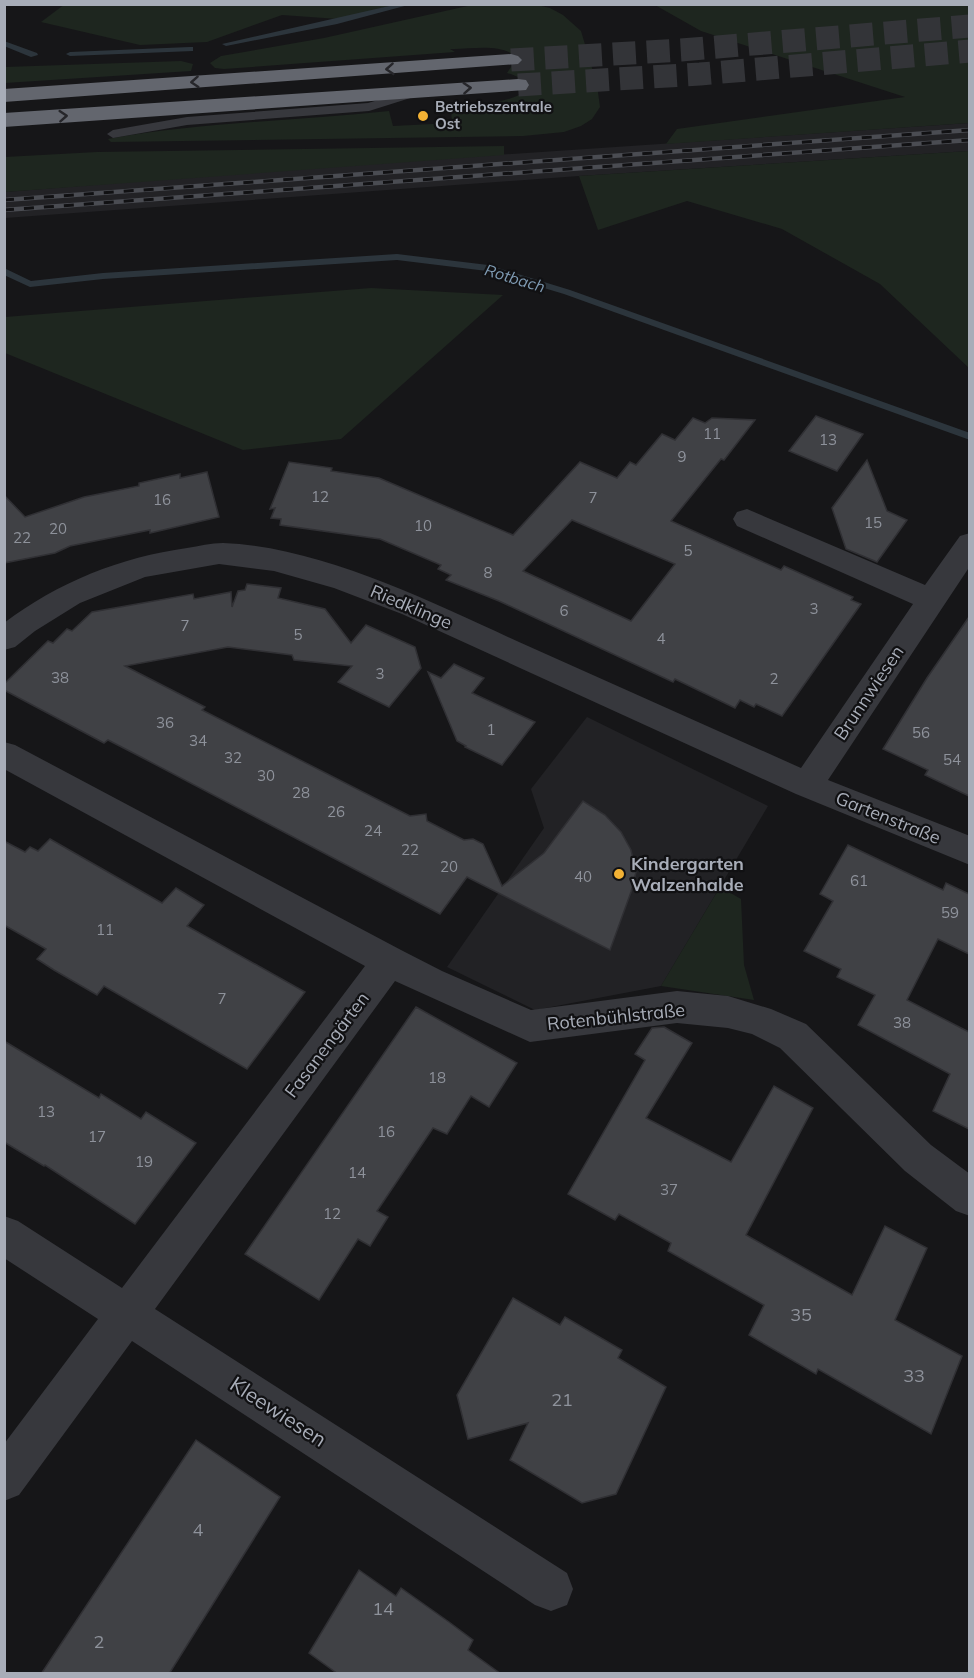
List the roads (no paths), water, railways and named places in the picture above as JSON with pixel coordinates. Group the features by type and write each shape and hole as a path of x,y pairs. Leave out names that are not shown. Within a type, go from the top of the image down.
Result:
{"highway":[{"path":"4,96 511,60"},
{"path":"4,120 518,85"}],"street":[{"path":"747,519 931,600"},
{"name":"Brunnwiesen","path":"807,785 969,543"},
{"name":"Riedklinge","path":"4,639 21,625 83,587 161,560 225,553 285,564 361,586 412,606 807,785"},
{"path":"4,754 389,961"},
{"name":"Gartenstraße","path":"807,785 969,851"},
{"name":"Rotenbühlstraße","path":"389,961 430,982 530,1026 677,1007 728,1012 758,1020 793,1036 918,1158 969,1198"},
{"name":"Fasanengärten","path":"4,1480 389,961"},
{"name":"Kleewiesen","path":"4,1235 550,1589"}],"lane":[{"path":"113,134 187,121 369,107 422,91"}],"waterway":[{"path":"226,44 337,22 409,4"},
{"path":"4,43 34,55"},
{"path":"70,54 190,49"},
{"name":"Rotbach","path":"4,271 30,284 103,276 397,257 488,268 567,292 970,437"}],"tunnel":[{"path":"511,60 681,50 970,26"},
{"path":"518,85 700,74 970,51"}],"railway":[{"path":"4,200 970,130"},
{"path":"4,210 970,140"}],"place":[{"name":"Betriebszentrale Ost","path":"423,116"},
{"name":"Kindergarten Walzenhalde","path":"619,874"}]}
